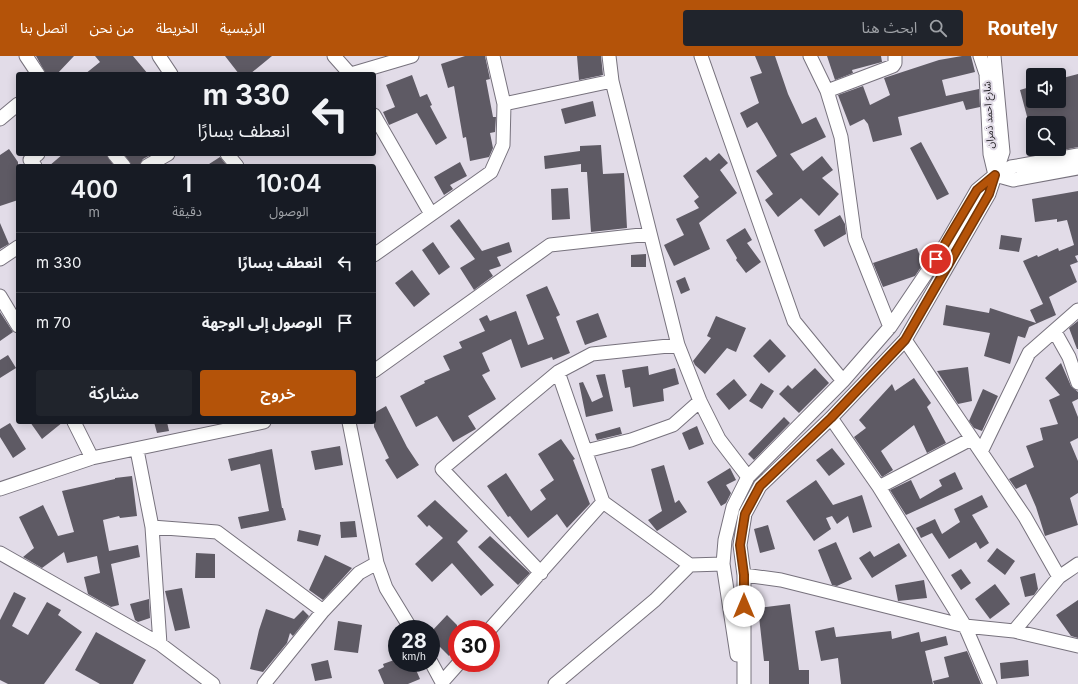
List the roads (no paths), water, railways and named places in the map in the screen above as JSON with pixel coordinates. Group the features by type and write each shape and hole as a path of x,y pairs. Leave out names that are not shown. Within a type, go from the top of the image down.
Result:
{"street":[{"path":"26,56 37,72"},
{"path":"159,56 170,72"},
{"path":"334,56 349,72"},
{"path":"358,72 412,56"},
{"path":"376,255 491,172 503,145 504,104 493,56"},
{"path":"609,56 612,81 678,345 700,401 719,439 748,477"},
{"path":"701,56 794,321 843,381"},
{"path":"810,56 827,91 841,137 855,239 890,327"},
{"path":"827,91 893,66 895,63 895,56"},
{"name":"شارع احمد ذمران","path":"980,56 986,74 990,154 995,175"},
{"name":"شارع احمد ذمران","path":"994,56 1003,152 995,175"},
{"path":"504,104 612,81"},
{"path":"0,119 16,106"},
{"path":"376,118 431,214"},
{"path":"743,684 723,564 725,540 733,507 748,477 843,381 890,327 944,248 977,190 995,175 1011,168 1078,155"},
{"path":"33,164 30,160 35,156"},
{"path":"116,156 122,164"},
{"path":"150,164 164,156"},
{"path":"229,156 235,164"},
{"path":"995,175 1013,180 1078,168"},
{"path":"743,684 744,575 740,545 745,514 760,486 831,418 905,340 989,194 995,175"},
{"path":"376,370 550,246 650,234"},
{"path":"0,259 16,248"},
{"path":"0,296 16,323"},
{"path":"981,452 1029,353 1055,332 1078,310"},
{"path":"1055,332 1073,355 1078,383"},
{"path":"905,340 1024,517 1059,577"},
{"path":"541,573 442,469 558,372 592,354 678,345"},
{"path":"558,372 603,502 690,565 723,564"},
{"path":"586,451 631,440 674,425 700,401"},
{"path":"831,418 879,487 966,626 986,683"},
{"path":"75,424 92,458"},
{"path":"2,484 92,458 137,450 255,424"},
{"path":"349,424 376,563 386,588 406,620"},
{"path":"879,487 971,440"},
{"path":"137,450 152,527 160,644"},
{"path":"498,620 603,502"},
{"path":"152,527 217,532 323,611"},
{"path":"0,552 160,644 214,684"},
{"path":"264,684 323,611 359,573 376,563"},
{"path":"1014,631 1059,577 1078,564"},
{"path":"555,684 655,600 690,565"},
{"path":"744,575 781,580 966,626 1014,631 1078,646"},
{"path":"437,672 443,683 452,672"}]}
